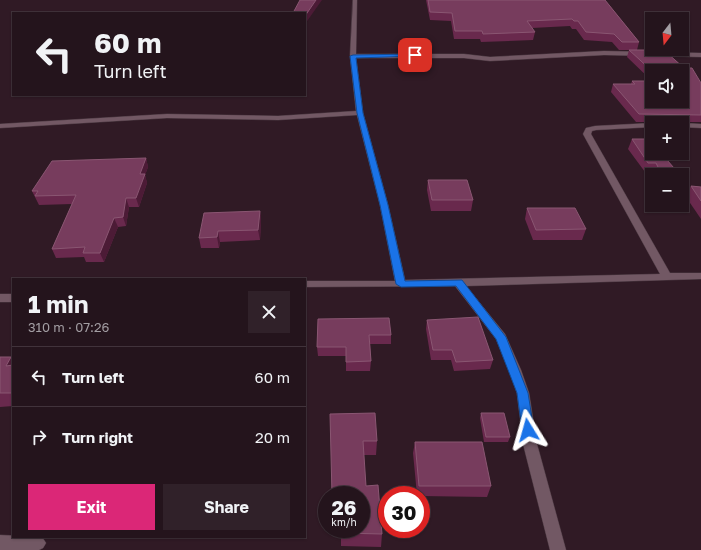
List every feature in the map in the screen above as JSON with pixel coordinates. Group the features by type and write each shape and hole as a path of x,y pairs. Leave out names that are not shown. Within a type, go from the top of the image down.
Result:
{"street":[{"path":"355,0 353,56 360,113 384,205 401,284"},
{"path":"353,56 464,56 490,59 604,53 701,56"},
{"path":"0,126 66,124 167,116 278,118 360,113"},
{"path":"645,125 595,128 589,130 587,134 667,277"},
{"path":"689,125 701,126"},
{"path":"306,284 401,284 701,276"},
{"path":"458,282 501,337 515,370 523,393 530,444 558,550"},
{"path":"0,298 12,298"},
{"path":"0,543 39,543"}],"building":[{"path":"300,0 316,0 306,15 306,12 294,12"},
{"path":"428,0 605,0 639,42 622,42 614,34 586,32 578,21 574,21 572,19 527,21 535,32 483,34 482,31 455,31 452,13 430,12"},
{"path":"629,50 645,50 645,56 670,56 680,64 645,64"},
{"path":"689,68 692,68 701,83 701,115 639,114 613,84 635,84 632,81 645,81 645,108 689,108"},
{"path":"632,139 645,139 645,158"},
{"path":"146,158 140,174 145,174 136,198 126,198 123,217 114,218 100,253 83,253 85,247 52,249 76,195 35,196 38,191 32,191 52,161"},
{"path":"646,160 667,160 674,168 658,168 656,163 648,163"},
{"path":"428,180 467,180 473,200 432,200"},
{"path":"691,186 701,187 701,201"},
{"path":"527,208 575,208 586,229 536,230"},
{"path":"260,211 258,230 218,231 217,237 199,238 204,213"},
{"path":"478,317 493,360 456,362 452,350 433,350 427,320"},
{"path":"389,318 391,335 369,335 371,361 346,362 346,347 317,347 318,319"},
{"path":"0,357 11,357 6,366 12,365 12,393 0,393"},
{"path":"375,413 377,441 363,441 366,486 332,486 330,414"},
{"path":"481,413 504,413 510,437 486,437"},
{"path":"415,442 482,442 491,486 419,486"},
{"path":"378,485 378,534 370,534 370,486 366,486"}],"route":[{"path":"415,55 353,56 360,113 384,205 401,284 458,282 501,337 523,393 528,430"}]}
